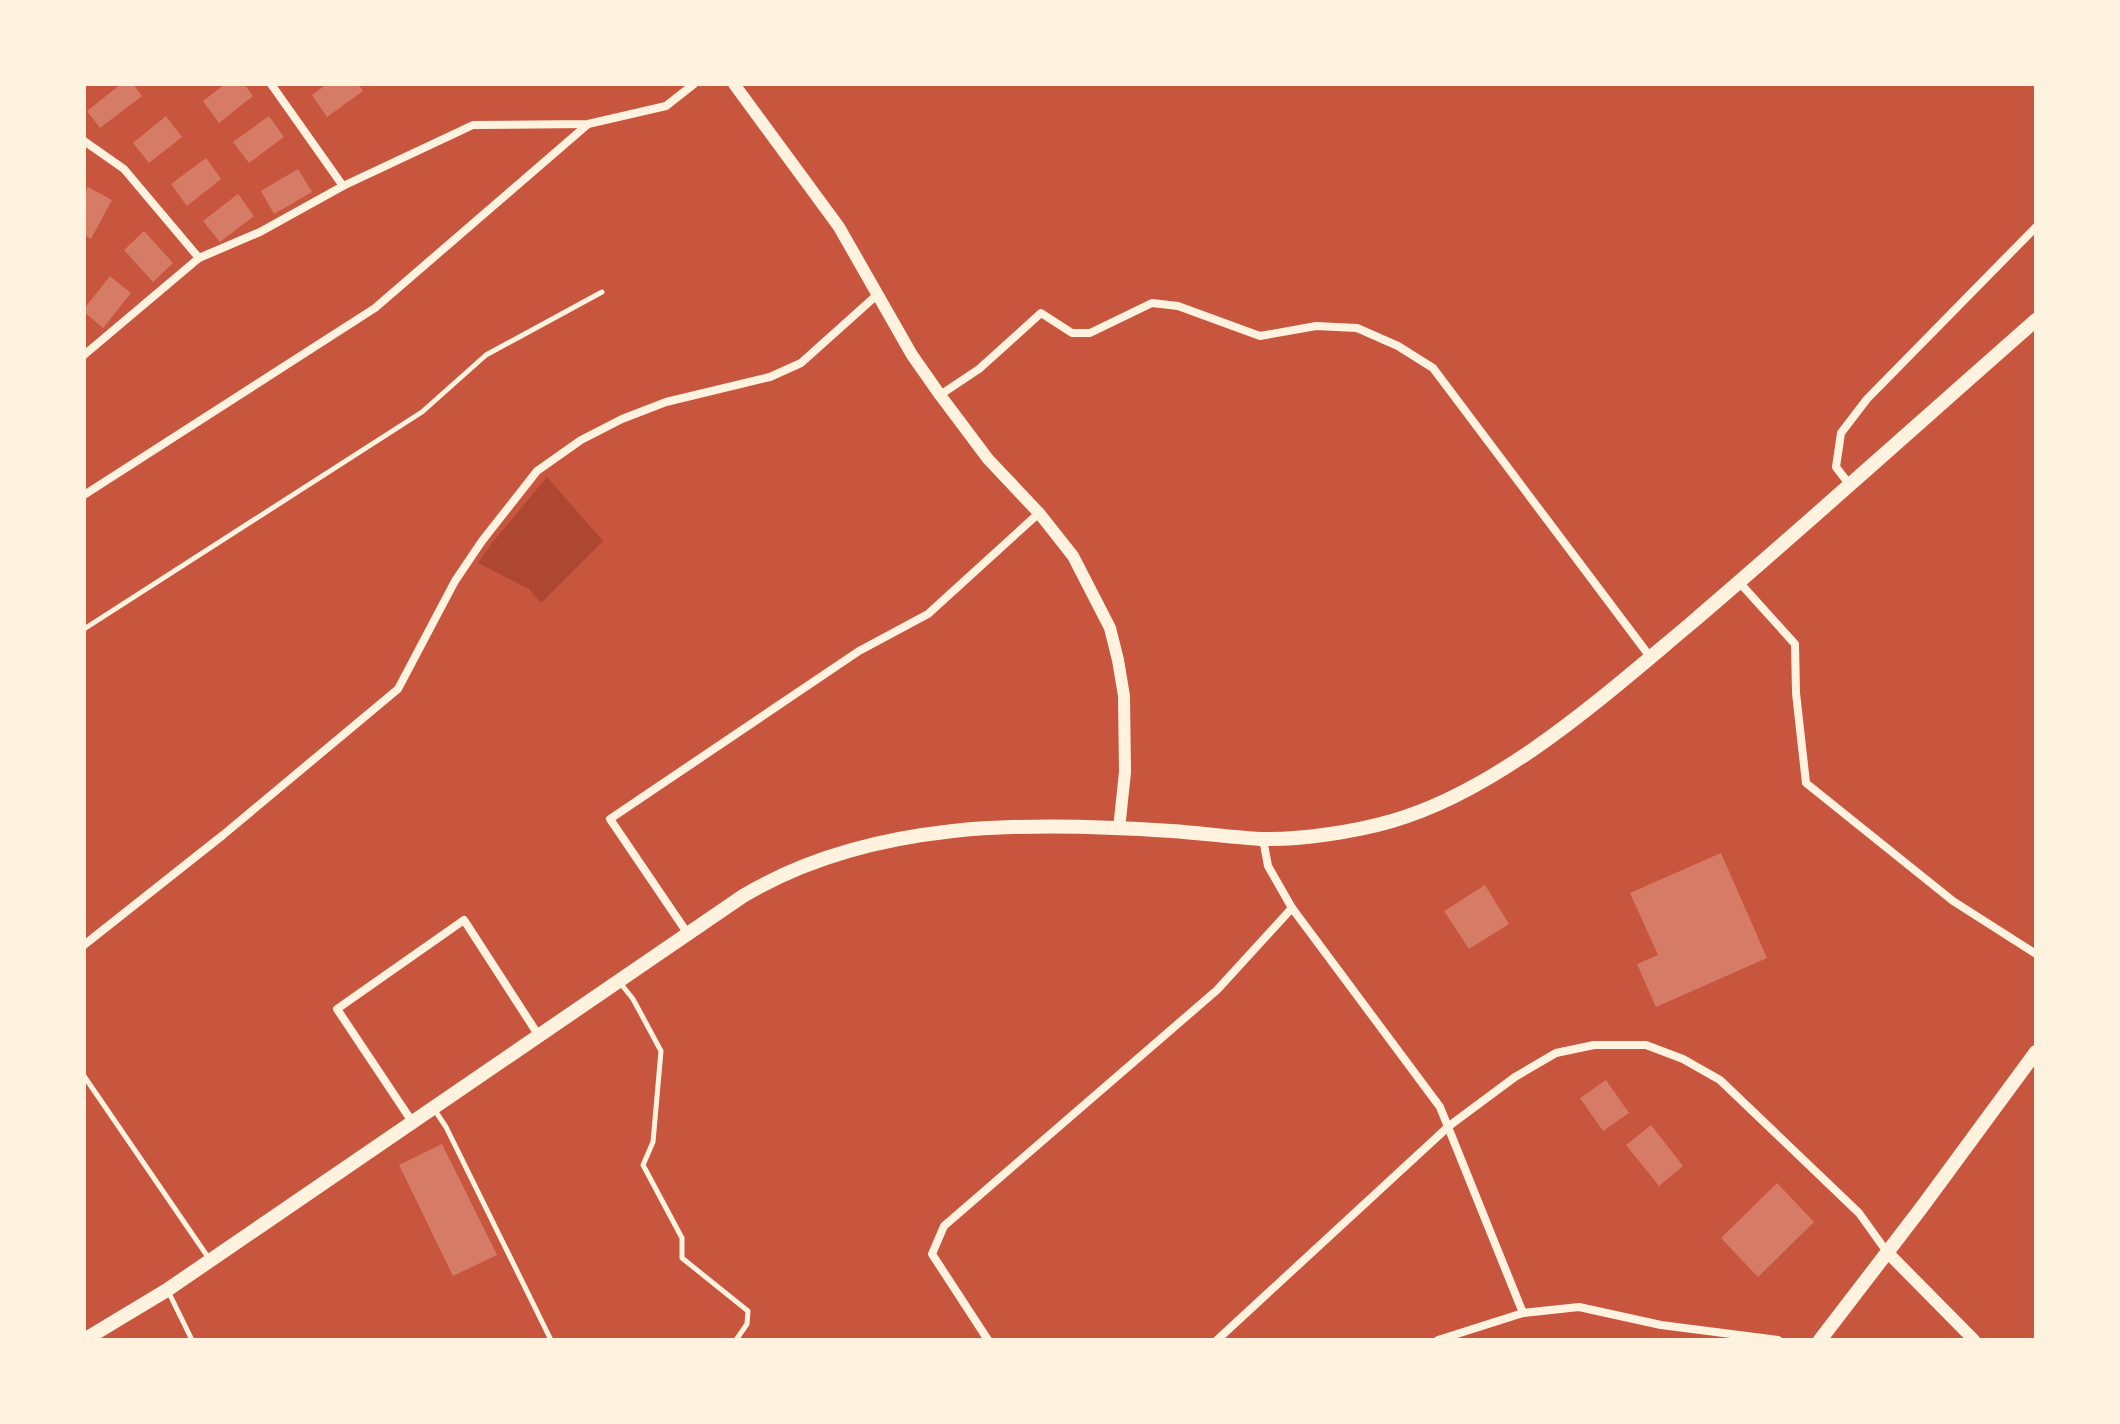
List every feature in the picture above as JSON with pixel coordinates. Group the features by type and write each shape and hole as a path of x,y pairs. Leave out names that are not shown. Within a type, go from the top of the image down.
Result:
{"main road":[{"path":"84,1340 167,1290 773,878 868,847 955,829 1075,827 1263,839 1353,829 1392,821 1433,807 1489,776 1559,730 1651,658 2036,320"},
{"path":"1820,1340 2036,1052"}],"street":[{"path":"271,84 343,186"},
{"path":"84,355 199,258 260,232 343,186 473,125 588,124 666,106 694,84"},
{"path":"734,84 839,227 912,355 940,395 988,459 1039,513 1073,556 1110,628 1118,660 1124,696 1125,772 1119,829"},
{"path":"84,495 375,308 588,124"},
{"path":"84,141 124,169 199,258"},
{"path":"1849,484 1836,467 1841,433 1867,399 2036,227"},
{"path":"84,945 223,835 398,689 455,581 537,471 581,440 622,419 666,402 770,377 801,363 878,294"},
{"path":"940,395 979,369 1041,313 1072,333 1090,333 1152,303 1178,306 1260,336 1316,326 1357,328 1398,346 1433,368 1651,658"},
{"path":"688,934 610,819 859,651 928,614 1039,513"},
{"path":"1739,582 1795,644 1796,693 1806,783 1953,901 2036,954"},
{"path":"1263,839 1268,866 1292,908 1440,1107 1523,1313"},
{"path":"988,1340 932,1254 944,1226 1217,990 1292,908"},
{"path":"413,1123 337,1009 464,920 540,1037"},
{"path":"1217,1340 1449,1126 1515,1077 1556,1053 1594,1045 1646,1045 1683,1059 1720,1080 1859,1213 1887,1252 1974,1340"},
{"path":"1438,1340 1523,1313 1579,1307 1661,1325 1778,1340"}],"lane":[{"path":"84,629 422,412 486,355 602,292"},
{"path":"618,981 633,999 661,1051 653,1142 643,1165 682,1238 682,1258 748,1311 747,1324 736,1340"},
{"path":"84,1076 210,1260"},
{"path":"434,1109 446,1127 551,1340"},
{"path":"167,1290 192,1340"}],"shaded area":[{"path":"547,477 603,541 541,603 529,589 478,563"}],"building":[{"path":"121,84 133,84 142,96 100,128 87,111"},
{"path":"225,84 244,84 253,96 219,123 203,101"},
{"path":"327,84 358,84 363,91 327,117 312,95"},
{"path":"166,116 182,137 149,163 133,143"},
{"path":"269,116 284,137 249,163 233,142"},
{"path":"206,158 221,179 187,206 171,184"},
{"path":"298,169 312,192 274,214 261,191"},
{"path":"88,187 112,200 91,239 84,235 84,195"},
{"path":"238,194 254,216 220,242 203,221"},
{"path":"144,231 173,263 153,282 124,250"},
{"path":"110,276 131,293 103,328 84,309"},
{"path":"1721,853 1767,958 1656,1007 1637,964 1658,955 1630,893"},
{"path":"1485,885 1509,924 1469,949 1444,911"},
{"path":"1606,1080 1629,1113 1603,1131 1580,1098"},
{"path":"1651,1125 1683,1166 1659,1186 1626,1145"},
{"path":"442,1144 497,1255 453,1276 399,1165"},
{"path":"1777,1183 1814,1222 1758,1277 1721,1238"}]}
